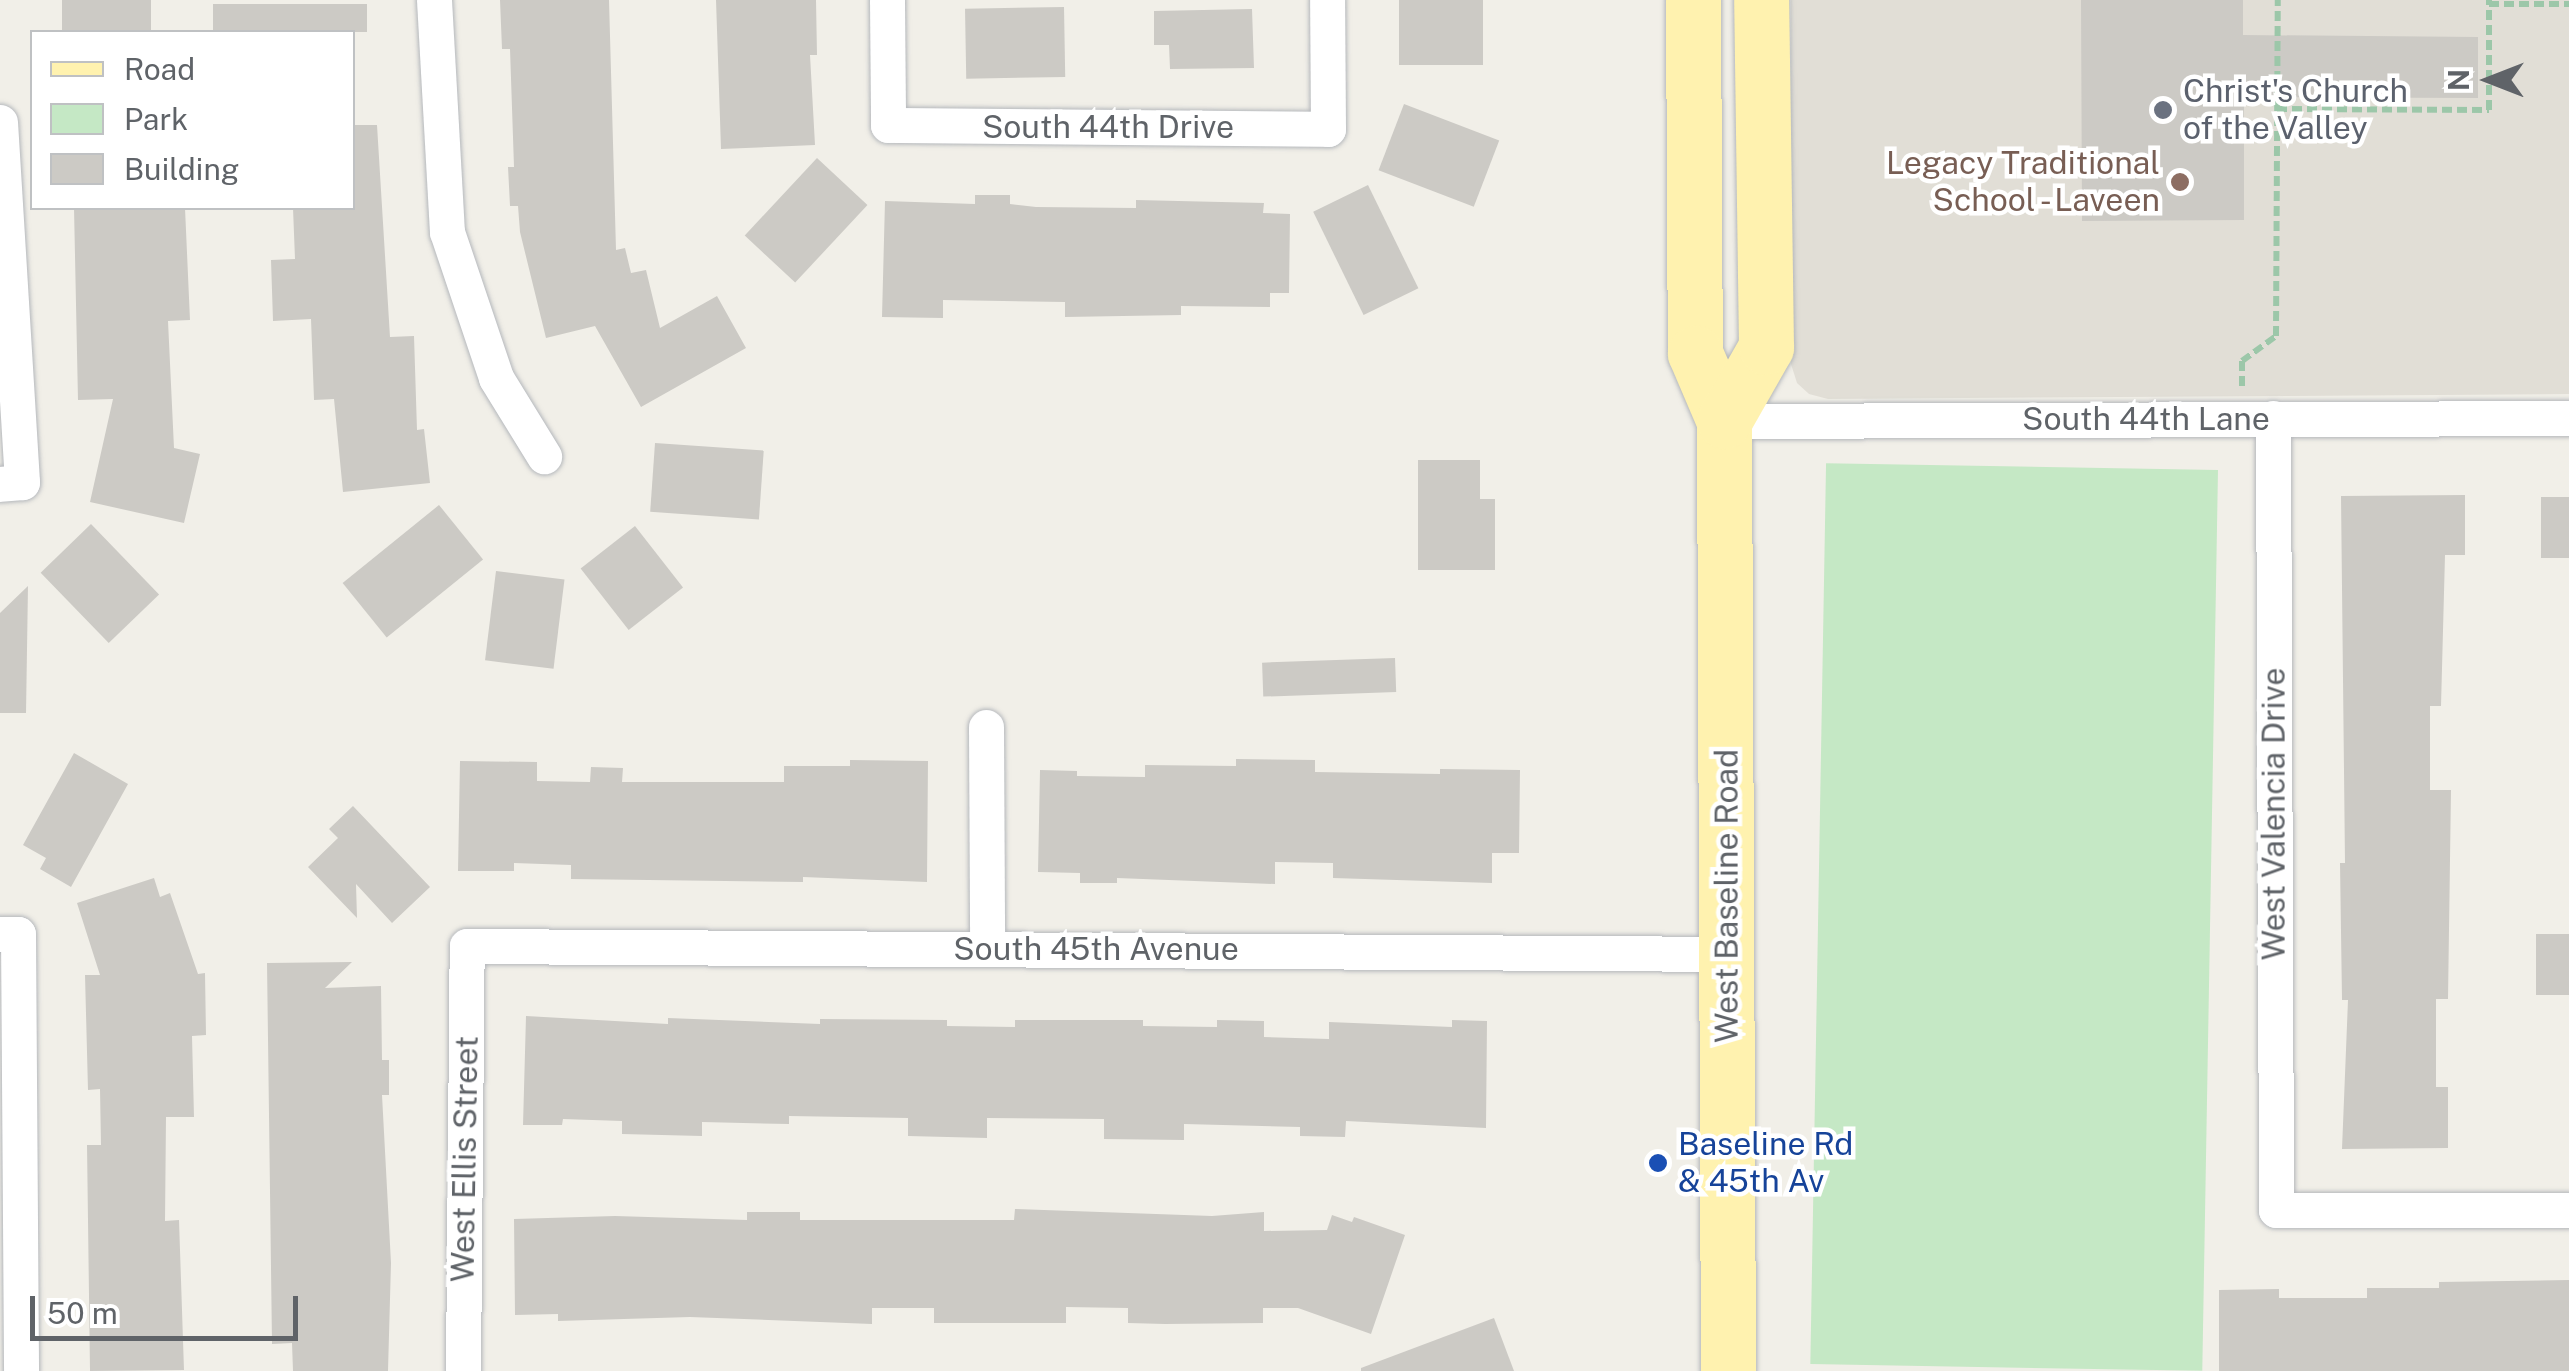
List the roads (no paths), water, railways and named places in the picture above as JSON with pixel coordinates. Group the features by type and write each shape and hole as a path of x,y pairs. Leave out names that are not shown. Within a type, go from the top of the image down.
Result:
{"main road":[{"name":"West Baseline Road","path":"1693,0 1695,353 1724,421 1728,1371"},
{"name":"West Baseline Road","path":"1724,421 1766,346 1761,0"}],"street":[{"path":"434,0 447,232 496,378 544,456"},
{"name":"South 44th Drive","path":"887,0 888,126 1328,129 1327,0"},
{"path":"0,122 11,483"},
{"name":"West Valencia Drive","path":"2273,418 2276,1210 2569,1210"},
{"name":"South 44th Lane","path":"1724,421 2569,418"},
{"path":"986,727 986,948"},
{"path":"9,934 21,1371"},
{"name":"South 45th Avenue","path":"467,946 1726,954"},
{"name":"West Ellis Street","path":"463,1371 467,946"}],"place":[{"name":"Christ's Church of the Valley","path":"2163,110"},
{"name":"Legacy Traditional School - Laveen","path":"2180,182"},
{"name":"Baseline Rd & 45th Av","path":"1658,1163"}]}
